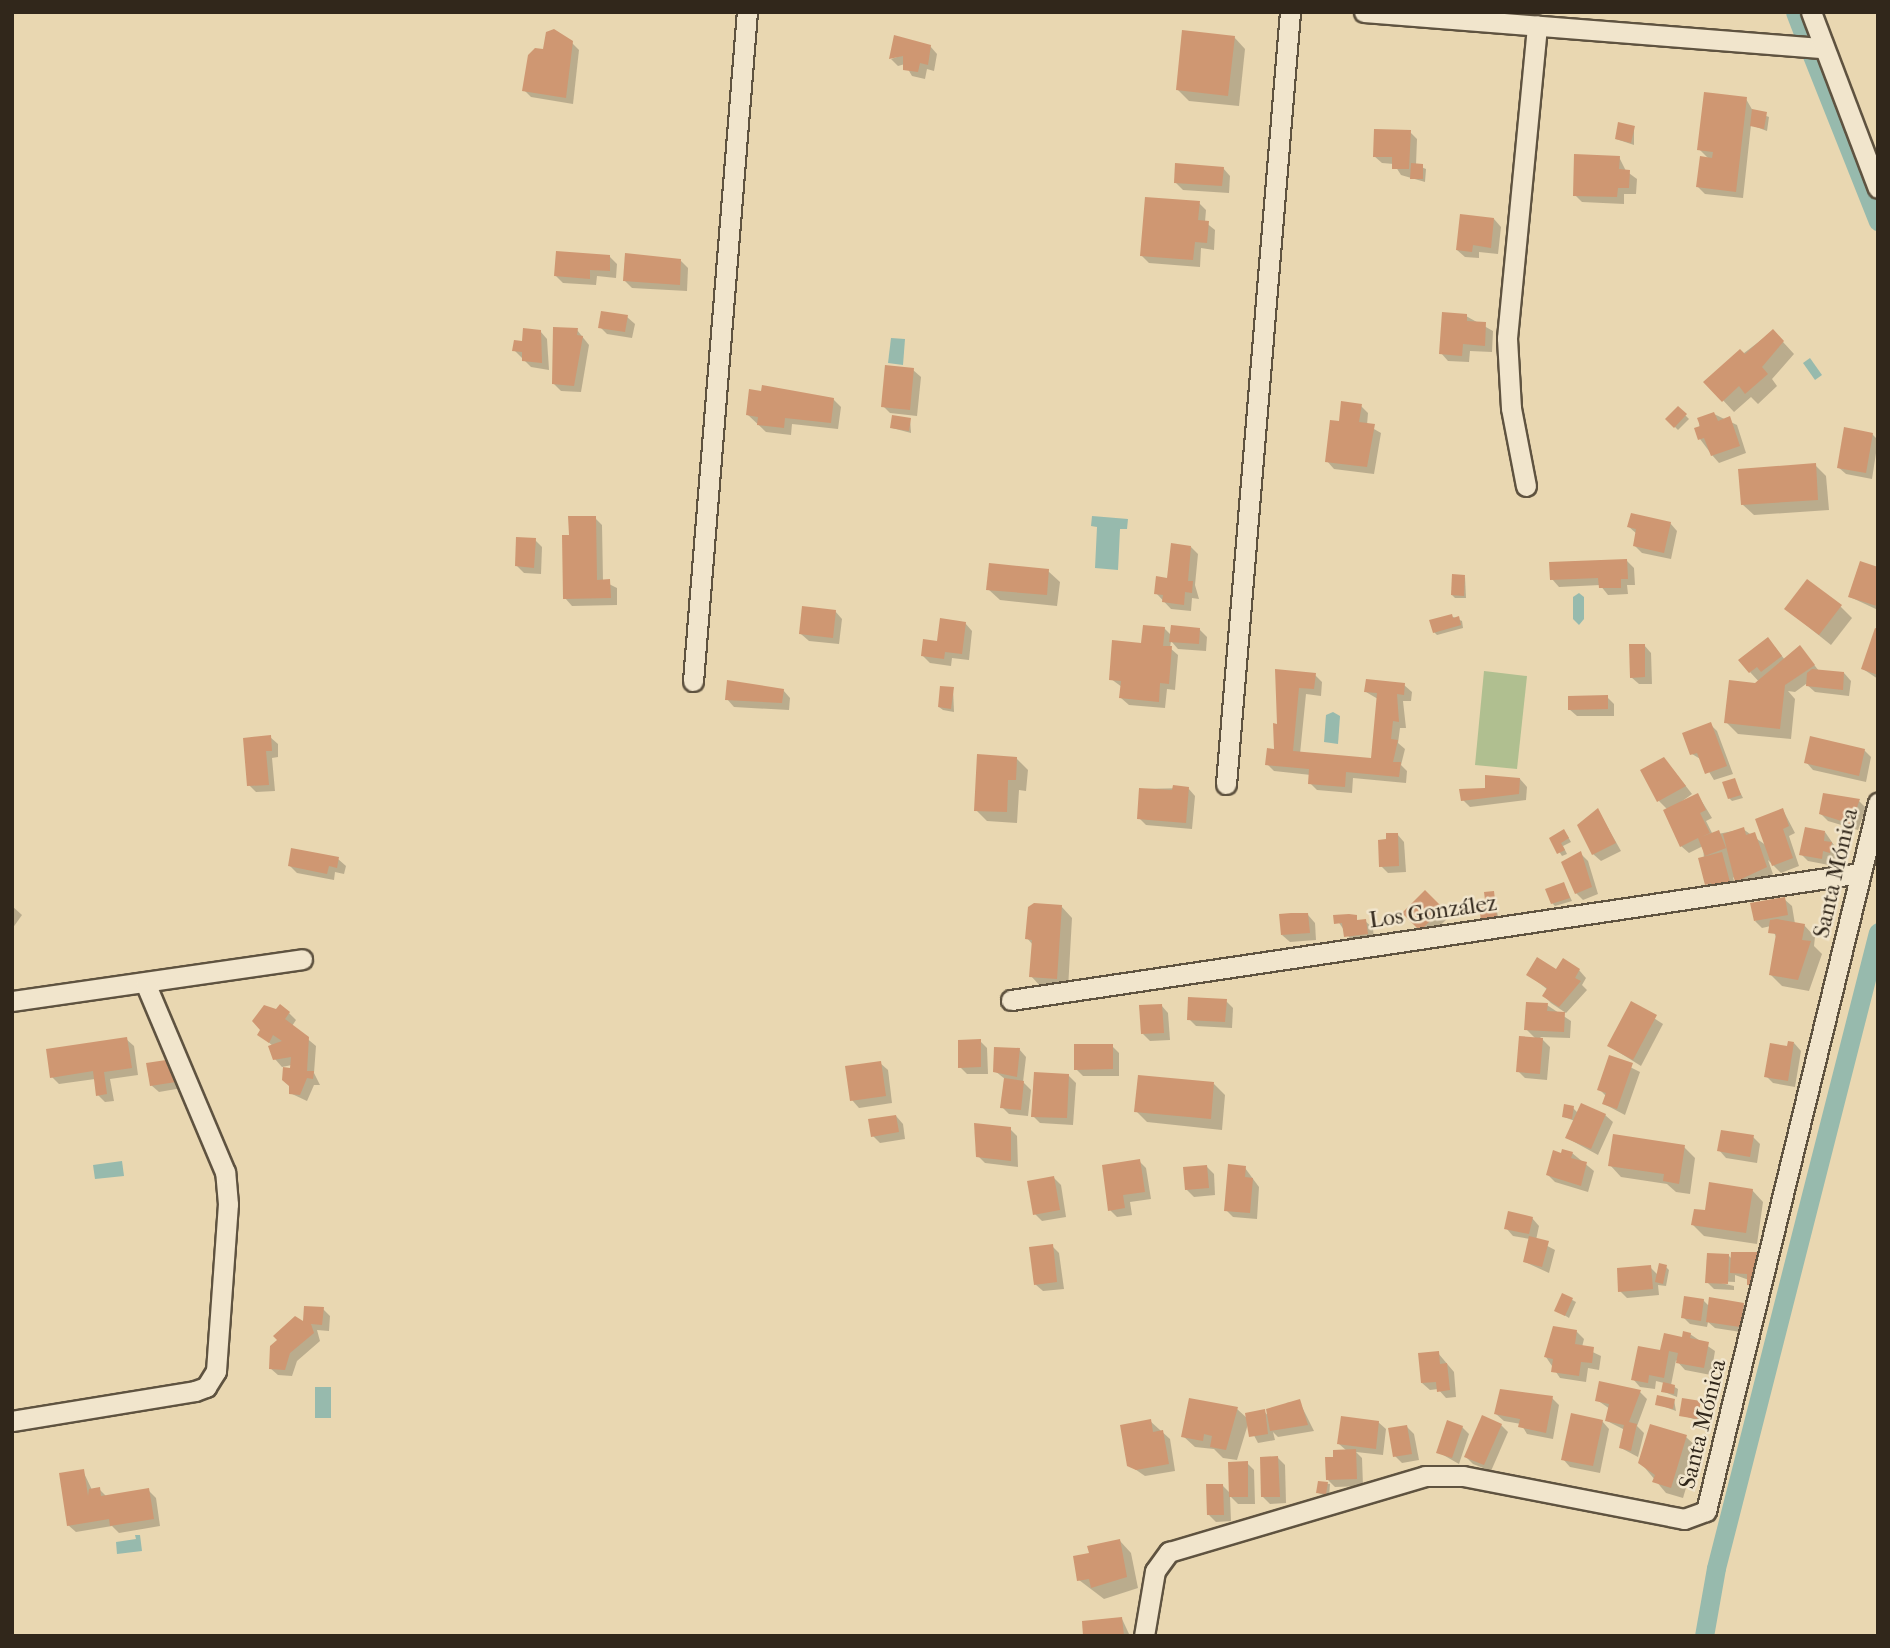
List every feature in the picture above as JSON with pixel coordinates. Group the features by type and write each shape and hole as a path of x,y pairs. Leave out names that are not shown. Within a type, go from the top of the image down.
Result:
{"street":[{"path":"693,681 747,12"},
{"path":"1226,784 1290,12"},
{"path":"1364,12 1824,48"},
{"path":"1811,12 1878,188"},
{"path":"1526,486 1511,408 1507,338 1537,25"},
{"name":"Santa Mónica","path":"1144,1636 1155,1571 1169,1552 1425,1476 1463,1476 1684,1519 1706,1511 1878,803"},
{"name":"Los González","path":"1011,1000 1861,873"},
{"path":"12,1001 302,959"},
{"path":"12,1421 195,1391 206,1387 216,1371 228,1204 225,1172 145,983"}],"green space":[{"path":"1484,671 1527,676 1517,769 1475,765"}],"shaded area":[{"path":"891,338 905,339 903,365 888,363"},
{"path":"1810,358 1822,375 1815,380 1803,363"},
{"path":"1092,516 1128,519 1127,529 1120,529 1118,570 1095,568 1097,527 1091,526"},
{"path":"1579,593 1584,597 1584,619 1579,625 1573,619 1573,597"},
{"path":"1333,712 1340,716 1338,744 1324,742 1326,715"},
{"path":"122,1161 124,1176 95,1179 93,1165"},
{"path":"315,1387 331,1387 331,1418 315,1418"},
{"path":"135,1535 140,1535 142,1551 117,1554 116,1542 136,1539"}],"building":[{"path":"554,29 573,41 566,98 522,91 528,55 535,48 543,49 546,32"},
{"path":"1182,30 1235,36 1228,96 1176,90"},
{"path":"894,35 931,45 928,65 920,63 918,72 903,70 903,56 889,59"},
{"path":"1704,92 1747,97 1736,192 1696,187 1700,156 1712,158 1713,152 1697,150"},
{"path":"1752,109 1767,112 1764,129 1750,126"},
{"path":"1618,122 1635,126 1631,143 1615,139"},
{"path":"1374,129 1411,130 1409,169 1392,169 1392,157 1373,157"},
{"path":"1574,154 1620,156 1619,169 1630,170 1629,188 1618,188 1617,197 1573,196"},
{"path":"1175,163 1224,167 1222,186 1174,183"},
{"path":"1411,163 1423,164 1423,179 1410,179"},
{"path":"1145,197 1200,201 1198,220 1209,221 1207,243 1195,242 1193,260 1140,256"},
{"path":"1460,214 1494,218 1491,248 1473,245 1472,252 1456,250"},
{"path":"556,251 610,255 610,271 590,270 590,279 554,276"},
{"path":"625,253 681,259 680,285 623,281"},
{"path":"601,311 628,315 625,332 598,328"},
{"path":"1442,312 1467,314 1467,321 1486,322 1485,346 1463,344 1462,356 1439,354"},
{"path":"553,327 578,328 577,335 583,336 574,386 552,384"},
{"path":"523,328 541,330 542,363 522,361 522,352 512,351 514,340 522,341"},
{"path":"1773,329 1784,341 1762,367 1768,374 1745,394 1739,386 1722,402 1703,382 1740,349 1745,354"},
{"path":"885,365 914,368 910,410 881,407"},
{"path":"762,385 834,398 831,423 785,418 784,428 757,425 758,417 746,415 749,389 761,391"},
{"path":"1341,401 1362,404 1359,422 1375,424 1367,467 1325,462 1330,420 1339,421"},
{"path":"1678,406 1687,414 1674,428 1665,419"},
{"path":"1714,412 1718,421 1730,416 1740,446 1711,456 1704,438 1698,440 1694,428 1700,426 1697,418"},
{"path":"892,415 911,418 909,431 890,428"},
{"path":"1844,427 1873,433 1866,473 1837,468"},
{"path":"1816,463 1818,500 1741,505 1738,469"},
{"path":"1631,513 1671,522 1664,553 1633,546 1636,529 1627,527"},
{"path":"568,516 596,516 597,580 610,579 611,598 563,599 562,535 569,535"},
{"path":"516,537 536,538 534,568 515,566"},
{"path":"1171,543 1191,546 1188,581 1193,581 1192,593 1185,592 1184,605 1162,602 1163,595 1154,594 1156,576 1167,578"},
{"path":"1627,559 1628,579 1621,579 1621,588 1599,588 1598,578 1550,580 1549,562"},
{"path":"1860,561 1878,567 1877,606 1848,597"},
{"path":"989,563 1049,569 1047,595 986,590"},
{"path":"1452,574 1465,575 1464,596 1451,595"},
{"path":"1807,579 1842,605 1819,635 1784,609"},
{"path":"802,606 836,610 833,638 799,634"},
{"path":"1452,614 1453,618 1459,616 1461,625 1433,633 1429,620"},
{"path":"940,618 966,622 962,654 945,652 944,659 921,656 923,639 937,641"},
{"path":"1143,625 1165,627 1163,646 1172,646 1169,684 1160,683 1159,702 1119,698 1121,681 1109,680 1112,640 1141,643"},
{"path":"1171,625 1200,628 1199,644 1169,642"},
{"path":"1875,628 1878,629 1878,675 1861,669"},
{"path":"1768,637 1782,656 1761,672 1757,667 1749,673 1738,660"},
{"path":"1629,644 1645,644 1645,677 1630,678"},
{"path":"1800,645 1815,665 1785,685 1780,729 1724,723 1729,680 1755,683"},
{"path":"1275,669 1316,673 1314,689 1299,688 1293,751 1371,758 1377,693 1364,692 1366,679 1405,683 1404,695 1397,694 1399,722 1393,721 1391,739 1398,740 1393,762 1401,762 1399,777 1346,772 1345,787 1308,784 1309,769 1265,765 1267,748 1274,749 1273,723 1277,724"},
{"path":"1812,669 1844,672 1843,690 1806,686 1807,673"},
{"path":"727,680 784,689 782,703 725,700"},
{"path":"940,686 954,687 951,709 938,707"},
{"path":"1608,695 1608,709 1568,710 1568,696"},
{"path":"1711,722 1727,766 1705,774 1697,753 1690,755 1682,733"},
{"path":"271,735 272,751 266,751 269,785 247,786 243,738"},
{"path":"1810,736 1865,749 1859,776 1804,763"},
{"path":"977,754 1017,757 1016,780 1008,780 1007,812 974,811"},
{"path":"1664,757 1686,786 1657,802 1640,770"},
{"path":"1485,775 1520,778 1519,794 1461,801 1459,789 1485,788"},
{"path":"1735,778 1741,795 1728,799 1722,782"},
{"path":"1173,785 1189,787 1186,823 1137,819 1139,788 1172,790"},
{"path":"1698,793 1706,810 1700,813 1710,833 1701,837 1719,830 1726,848 1705,856 1698,838 1680,847 1663,810"},
{"path":"1823,793 1860,799 1851,824 1819,814"},
{"path":"1598,808 1616,843 1592,855 1577,825"},
{"path":"1783,808 1789,826 1783,829 1793,858 1772,866 1755,819"},
{"path":"1744,827 1746,835 1755,832 1767,867 1735,882 1723,834"},
{"path":"1805,827 1825,831 1824,841 1832,842 1830,853 1823,851 1822,859 1799,855"},
{"path":"1564,829 1569,838 1561,843 1565,850 1557,854 1549,838"},
{"path":"1386,833 1398,833 1399,866 1379,867 1378,840 1386,839"},
{"path":"291,848 339,857 337,868 329,866 327,874 288,866"},
{"path":"1581,851 1592,887 1575,894 1561,862"},
{"path":"1722,852 1731,886 1713,890 1711,883 1705,885 1698,858"},
{"path":"1564,882 1570,898 1551,904 1545,889"},
{"path":"1425,890 1443,908 1420,931 1402,913"},
{"path":"1494,891 1497,918 1481,920 1478,901 1485,900 1484,892"},
{"path":"1785,897 1788,915 1754,921 1750,903"},
{"path":"1034,903 1062,905 1057,979 1029,977 1032,940 1025,939 1028,907"},
{"path":"1308,913 1310,933 1281,935 1279,914"},
{"path":"1333,915 1357,915 1357,920 1366,919 1368,934 1344,937 1342,923 1334,924"},
{"path":"1770,920 1805,924 1802,940 1811,941 1798,980 1769,975 1776,934 1768,933"},
{"path":"1537,957 1556,969 1563,958 1580,969 1575,978 1581,981 1559,1007 1542,996 1547,988 1526,975"},
{"path":"1188,997 1227,999 1225,1022 1187,1020"},
{"path":"1631,1001 1657,1015 1633,1060 1607,1046"},
{"path":"1526,1002 1548,1003 1547,1011 1565,1012 1564,1032 1524,1030"},
{"path":"280,1004 290,1012 285,1019 309,1037 307,1071 314,1071 313,1079 307,1078 300,1095 289,1094 289,1086 282,1080 283,1067 290,1068 291,1057 273,1060 268,1046 282,1041 273,1035 269,1043 257,1035 260,1030 252,1021 264,1005 276,1009"},
{"path":"1162,1004 1164,1033 1141,1034 1139,1005"},
{"path":"1519,1036 1543,1038 1540,1074 1516,1072"},
{"path":"127,1037 132,1068 104,1072 107,1094 96,1096 93,1071 50,1078 46,1049"},
{"path":"981,1039 981,1067 958,1068 958,1040"},
{"path":"1788,1041 1794,1042 1788,1081 1764,1077 1770,1043 1787,1046"},
{"path":"1074,1044 1113,1044 1113,1069 1074,1070"},
{"path":"994,1047 1020,1048 1017,1077 993,1072"},
{"path":"1609,1055 1633,1063 1617,1109 1602,1104 1606,1093 1597,1090"},
{"path":"173,1059 176,1082 150,1086 146,1063"},
{"path":"881,1061 886,1096 850,1101 845,1066"},
{"path":"1034,1072 1069,1074 1067,1118 1031,1117"},
{"path":"1138,1075 1214,1082 1211,1119 1134,1112"},
{"path":"1004,1078 1024,1081 1021,1110 1000,1108"},
{"path":"1581,1103 1606,1114 1591,1149 1565,1138"},
{"path":"1564,1104 1574,1106 1572,1119 1562,1117"},
{"path":"896,1115 899,1132 871,1137 868,1119"},
{"path":"974,1123 1011,1127 1011,1161 976,1157"},
{"path":"1721,1130 1754,1135 1750,1157 1717,1151"},
{"path":"1613,1134 1685,1145 1679,1184 1663,1181 1664,1174 1608,1166"},
{"path":"1562,1149 1573,1152 1571,1158 1587,1162 1581,1186 1546,1175 1553,1150 1561,1153"},
{"path":"1140,1159 1145,1192 1123,1195 1125,1208 1108,1211 1102,1165"},
{"path":"1228,1164 1246,1166 1245,1177 1253,1178 1250,1213 1224,1211"},
{"path":"1207,1165 1209,1188 1185,1190 1183,1167"},
{"path":"1054,1176 1060,1210 1033,1215 1027,1181"},
{"path":"1709,1182 1753,1189 1746,1233 1691,1225 1694,1209 1705,1210"},
{"path":"1508,1211 1533,1217 1529,1234 1504,1229"},
{"path":"1529,1236 1549,1241 1542,1267 1523,1262"},
{"path":"1053,1244 1057,1282 1034,1285 1029,1247"},
{"path":"1731,1252 1764,1252 1758,1285 1747,1285 1747,1274 1730,1273"},
{"path":"1707,1253 1729,1254 1728,1284 1705,1283"},
{"path":"1659,1263 1667,1265 1663,1284 1655,1282"},
{"path":"1651,1265 1653,1289 1618,1292 1617,1268"},
{"path":"1562,1293 1573,1298 1565,1316 1554,1311"},
{"path":"1684,1296 1704,1299 1701,1321 1681,1318"},
{"path":"1709,1297 1744,1303 1740,1327 1706,1322"},
{"path":"304,1306 324,1307 322,1325 311,1324 314,1333 290,1353 285,1370 269,1369 270,1346 277,1340 273,1336 295,1316 303,1321"},
{"path":"1553,1326 1577,1330 1575,1344 1594,1347 1592,1363 1581,1362 1579,1376 1551,1372 1553,1359 1544,1357"},
{"path":"1683,1331 1691,1333 1690,1338 1709,1342 1704,1368 1676,1363 1678,1353 1669,1351 1664,1378 1649,1375 1648,1383 1631,1380 1638,1346 1660,1350 1664,1333 1682,1337"},
{"path":"1439,1351 1440,1364 1447,1363 1450,1390 1437,1392 1436,1382 1421,1383 1418,1353"},
{"path":"1599,1381 1641,1390 1629,1422 1637,1424 1631,1451 1619,1448 1624,1425 1605,1421 1609,1404 1595,1401"},
{"path":"1663,1382 1675,1385 1674,1394 1661,1392"},
{"path":"1500,1389 1553,1396 1546,1433 1518,1427 1520,1419 1494,1414"},
{"path":"1657,1395 1675,1399 1673,1409 1655,1405"},
{"path":"1189,1398 1238,1407 1226,1450 1210,1447 1212,1436 1204,1434 1203,1441 1181,1437"},
{"path":"1682,1398 1701,1401 1697,1419 1679,1416"},
{"path":"1300,1399 1308,1425 1270,1431 1266,1409"},
{"path":"1265,1409 1268,1434 1249,1437 1245,1413"},
{"path":"1571,1413 1603,1420 1593,1466 1561,1460"},
{"path":"1482,1415 1502,1424 1484,1465 1464,1457"},
{"path":"1341,1416 1379,1421 1376,1449 1337,1444"},
{"path":"1151,1419 1153,1432 1163,1430 1169,1464 1136,1470 1127,1466 1120,1425"},
{"path":"1447,1420 1463,1426 1452,1458 1436,1453"},
{"path":"1650,1424 1687,1435 1671,1488 1652,1482 1655,1475 1638,1463"},
{"path":"1407,1425 1412,1454 1393,1457 1388,1428"},
{"path":"1356,1449 1357,1479 1326,1480 1325,1457 1333,1457 1333,1450"},
{"path":"1278,1456 1280,1497 1261,1497 1260,1457"},
{"path":"1248,1461 1248,1497 1229,1497 1228,1462"},
{"path":"84,1469 88,1496 89,1489 100,1487 101,1496 149,1488 154,1519 110,1526 109,1519 67,1526 59,1473"},
{"path":"1318,1481 1328,1482 1326,1494 1316,1493"},
{"path":"1206,1484 1223,1484 1224,1515 1207,1515"},
{"path":"1120,1539 1127,1577 1091,1588 1089,1579 1077,1581 1073,1556 1089,1553 1087,1546"},
{"path":"1122,1617 1124,1636 1083,1636 1082,1621"}],"waterway":[{"path":"1795,12 1807,43"},
{"path":"1811,53 1878,221"},
{"path":"1704,1636 1716,1568 1878,932"}]}
